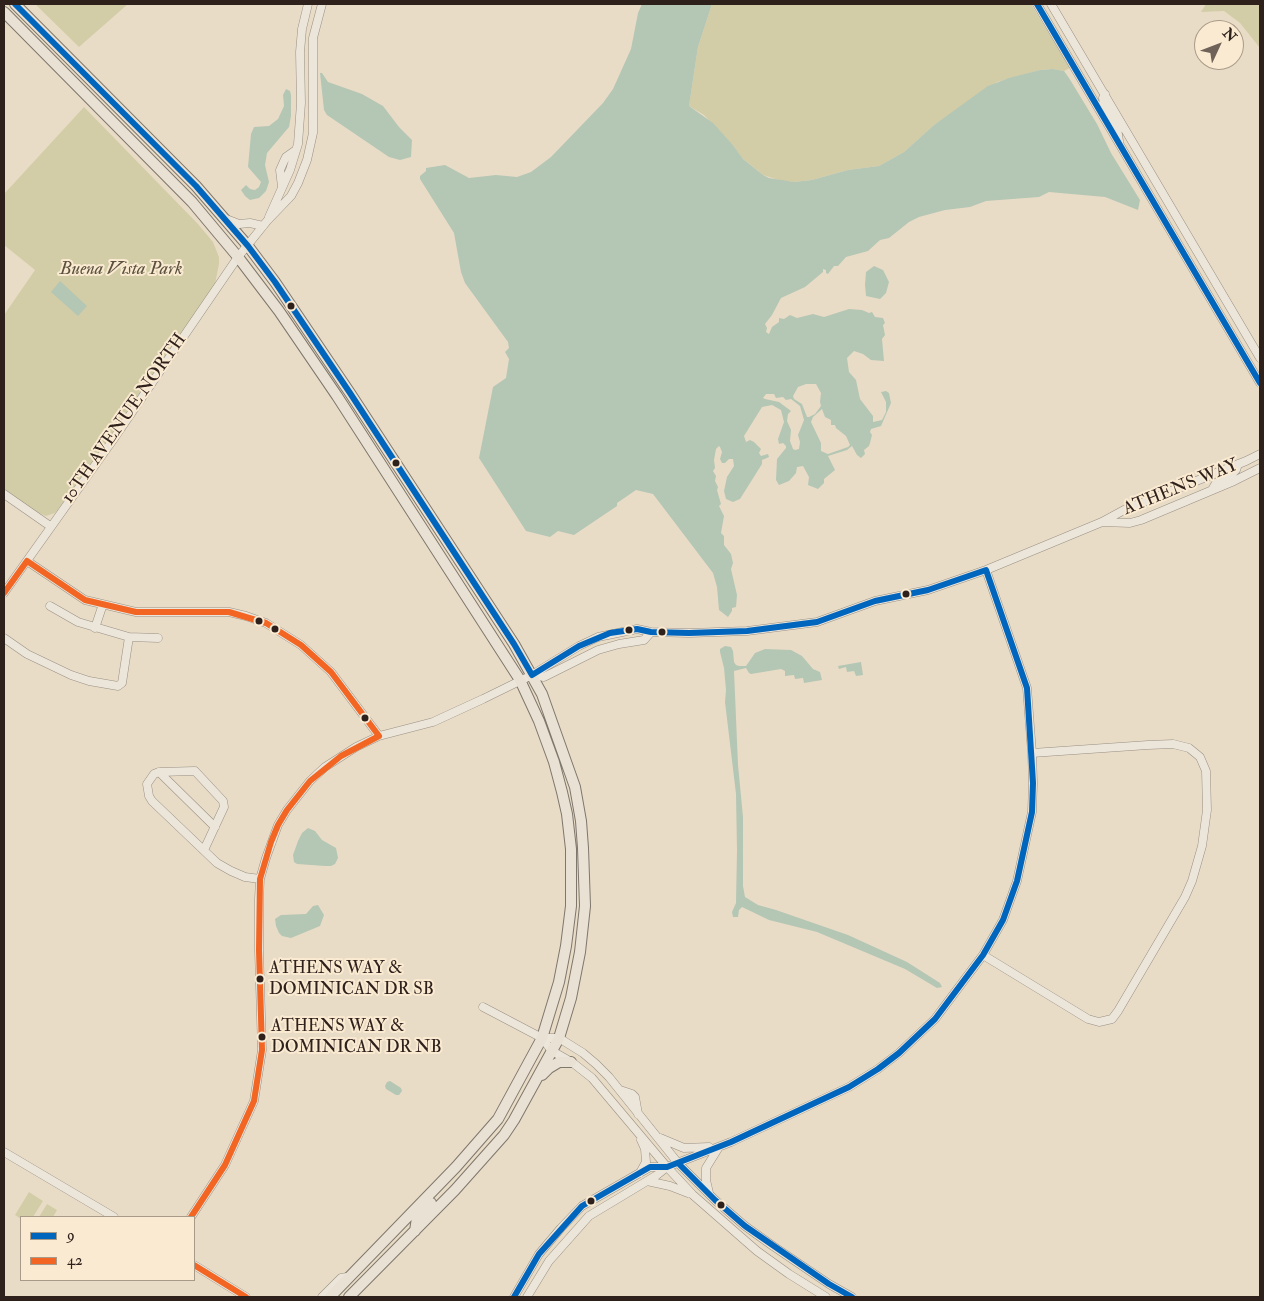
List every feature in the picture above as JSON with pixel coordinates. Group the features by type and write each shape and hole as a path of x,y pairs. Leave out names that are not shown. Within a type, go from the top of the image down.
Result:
{"main road":[{"path":"15,4 196,186 248,246 276,282 514,644 542,694 575,787 584,848 585,906 580,952 571,998 559,1038 504,1134 458,1186 349,1297"},
{"path":"4,12 192,202 238,257 279,311 337,396 520,680 539,721 554,762 567,814 572,900 559,982 542,1038 498,1119 458,1166 330,1297"},
{"path":"534,1083 557,1063 571,1062"},
{"path":"415,1231 417,1218 437,1197 458,1166"}],"street":[{"path":"265,224 282,187 280,170 286,157 296,150 300,127 300,52 302,29 308,4"},
{"path":"265,224 291,196 298,184 307,160 313,125 313,38 322,4"},
{"path":"1037,4 1260,384"},
{"path":"1051,4 1260,358"},
{"path":"1105,94 1103,98 1104,105 1117,128 1119,144"},
{"path":"225,219 239,224 265,224"},
{"name":"10TH AVENUE NORTH","path":"4,593 115,437 238,257 265,224"},
{"name":"ATHENS WAY","path":"192,1216 225,1165 254,1101 262,1050 259,950 260,879 266,858 278,825 300,793 325,767 356,747 379,736 433,722 483,699 532,675 579,646 598,637 637,629 651,632 689,633 747,631 817,622 875,601 928,590 986,570 1260,454"},
{"path":"1212,490 1216,483 1236,470 1238,464"},
{"name":"ATHENS WAY","path":"1102,522 1130,524 1260,468"},
{"path":"4,494 50,526"},
{"path":"27,560 85,600 136,612 229,612 266,623 301,644 331,672 379,736"},
{"path":"527,1297 549,1261 589,1216 667,1167 719,1146 850,1087 878,1069 899,1053 935,1019 983,955 1003,920 1017,881 1032,812 1032,753 1027,688 986,570"},
{"path":"95,628 103,604"},
{"path":"50,606 78,622 95,628 129,637 158,638"},
{"name":"ATHENS WAY","path":"532,675 544,677 598,650 644,640 651,632"},
{"path":"4,638 27,654 71,675 89,681 118,686 122,683 129,637"},
{"path":"983,955 1088,1019 1099,1022 1112,1019 1185,897 1192,881 1202,846 1207,820 1206,772 1200,758 1189,748 1174,744 1148,744 1032,753"},
{"path":"204,850 224,807 223,800 194,771 159,772 154,774 147,784 152,801 217,863 245,877 260,879"},
{"path":"159,772 215,827"},
{"path":"483,1007 542,1038 552,1050 592,1078 667,1167 694,1195 757,1251 826,1297"},
{"path":"542,1038 559,1038 583,1052 620,1090 678,1163 709,1194 746,1226 773,1246 829,1284 852,1297"},
{"path":"635,1129 645,1149 646,1162 640,1173"},
{"path":"656,1135 684,1148 719,1146"},
{"path":"709,1194 706,1168 719,1146"},
{"path":"4,1152 112,1216"},
{"path":"514,1297 539,1254 582,1206 650,1167 667,1167"},
{"path":"647,1181 694,1195"},
{"path":"582,1206 589,1216"},
{"path":"195,1266 246,1297"},
{"path":"322,1297 341,1278 352,1275"}],"green space":[{"path":"35,4 128,4 79,47"},
{"path":"712,4 1031,4 1070,68 1064,71 1053,69 1040,70 997,82 934,125 904,152 879,166 848,170 812,180 782,181 763,175 742,158 733,145 704,115 689,106 698,47"},
{"path":"1206,4 1260,4 1260,48 1244,28 1244,20 1236,20 1224,11 1201,12"},
{"name":"Buena Vista Park","path":"84,107 198,224 213,242 219,257 219,264 215,284 177,342 62,504 55,513 46,516 34,511 4,489 4,315 35,270 4,245 4,194"},
{"path":"29,1192 43,1201 34,1216 20,1216 20,1218 15,1215"},
{"path":"47,1204 57,1210 54,1216 40,1216"}],"shaded area":[{"path":"642,4 712,4 698,47 689,106 713,123 743,159 769,178 794,182 812,180 848,170 879,166 904,152 934,125 988,86 1009,78 1040,70 1053,69 1064,71 1069,78 1140,200 1138,210 1105,197 1049,192 1039,197 986,201 970,207 945,210 919,217 909,222 889,238 880,240 868,251 846,257 838,266 834,266 828,274 823,269 823,272 805,287 781,298 765,324 766,332 769,334 772,327 779,322 779,318 784,319 790,315 797,318 813,314 824,317 849,309 872,312 875,317 883,318 885,323 883,325 885,335 882,339 884,361 871,360 863,354 854,351 847,358 849,372 856,380 860,399 873,416 873,422 882,420 886,412 886,402 881,392 886,391 889,393 891,403 881,426 871,429 872,435 869,446 864,450 865,454 861,458 852,446 847,450 828,456 835,470 824,479 824,483 818,489 808,485 809,477 803,466 797,467 796,473 789,481 779,485 776,480 777,459 786,446 783,443 779,444 778,439 784,422 781,410 772,405 762,407 744,436 746,442 750,440 761,449 759,453 761,456 768,454 769,457 762,460 762,464 740,499 733,502 726,499 724,491 727,477 734,466 733,459 722,463 720,447 716,449 715,468 713,471 716,476 715,481 721,504 719,506 724,516 721,533 724,536 724,545 731,554 733,563 731,569 737,595 736,607 732,608 728,617 719,610 717,587 713,573 653,494 636,490 617,503 617,506 574,535 558,531 550,537 526,531 479,458 493,387 506,378 509,359 505,352 509,348 508,342 465,283 461,272 454,233 420,179 426,168 445,165 469,178 496,175 517,177 531,172 551,157 603,103 613,89 631,49 638,13","holes":["806,384 816,384 821,393 821,406 815,414 809,417 807,417 802,404 794,399 793,396 798,387","766,394 774,394 776,398 791,399 800,406 804,420 798,435 799,449 793,449 790,441 791,430 787,421 788,414 791,411 779,402 763,398","822,409 825,417 831,420 831,425 835,425 846,436 850,445 828,454 821,451 821,443 811,422 813,417"]},
{"path":"320,73 328,82 362,94 383,106 412,140 411,157 400,160 389,157 327,115 324,110"},
{"path":"286,89 290,91 291,95 289,127 267,153 265,165 269,182 266,191 259,198 250,200 241,190 246,185 250,189 255,190 261,182 248,167 251,134 254,127 269,126 278,119 284,106 283,95"},
{"path":"874,266 883,270 889,282 886,293 880,299 866,296 866,272"},
{"path":"60,281 87,306 78,316 51,292"},
{"path":"725,646 731,647 734,662 739,666 746,666 755,653 765,649 791,650 802,656 813,669 820,672 822,680 804,683 803,678 795,679 794,675 785,676 785,671 781,669 751,674 746,668 734,671 738,765 743,817 743,886 745,897 758,905 848,935 907,962 940,983 942,987 937,988 905,969 817,932 769,920 742,907 739,910 738,917 733,917 732,912 736,903 736,794 725,702 724,668 720,652 720,649"},
{"path":"861,662 863,675 856,676 854,671 847,672 846,667 839,669 838,666"},
{"path":"308,828 315,831 322,840 336,848 338,858 335,864 325,866 297,864 294,862 293,855 298,841 302,833"},
{"path":"318,905 324,915 320,926 291,938 282,936 279,933 275,919 281,915 306,914 313,906"},
{"path":"390,1081 401,1088 402,1091 399,1095 386,1089 387,1082"}],"transit line":[{"name":"9","path":"15,4 196,186 248,246 275,282 350,393 514,644 532,675 579,646 610,633 637,629 651,632 689,633 747,631 817,622 875,601 928,590 986,570 1027,688 1033,783 1032,812 1017,881 1003,920 983,955 935,1019 899,1053 878,1069 849,1087 731,1142 667,1167 650,1167 582,1206 539,1254 514,1297"},
{"name":"9","path":"1037,4 1260,383"},
{"name":"42","path":"4,593 27,561 85,600 136,612 229,612 266,623 301,645 331,672 379,736 341,756 310,781 287,810 271,842 260,879 259,950 262,1050 254,1101 225,1165 192,1216"},
{"name":"9","path":"678,1163 715,1200 745,1226 829,1284 852,1297"},
{"name":"42","path":"195,1266 246,1297"}],"place":[{"name":"ATHENS WAY & DOMINICAN DR SB","path":"260,979"},
{"name":"ATHENS WAY & DOMINICAN DR NB","path":"262,1037"}]}
